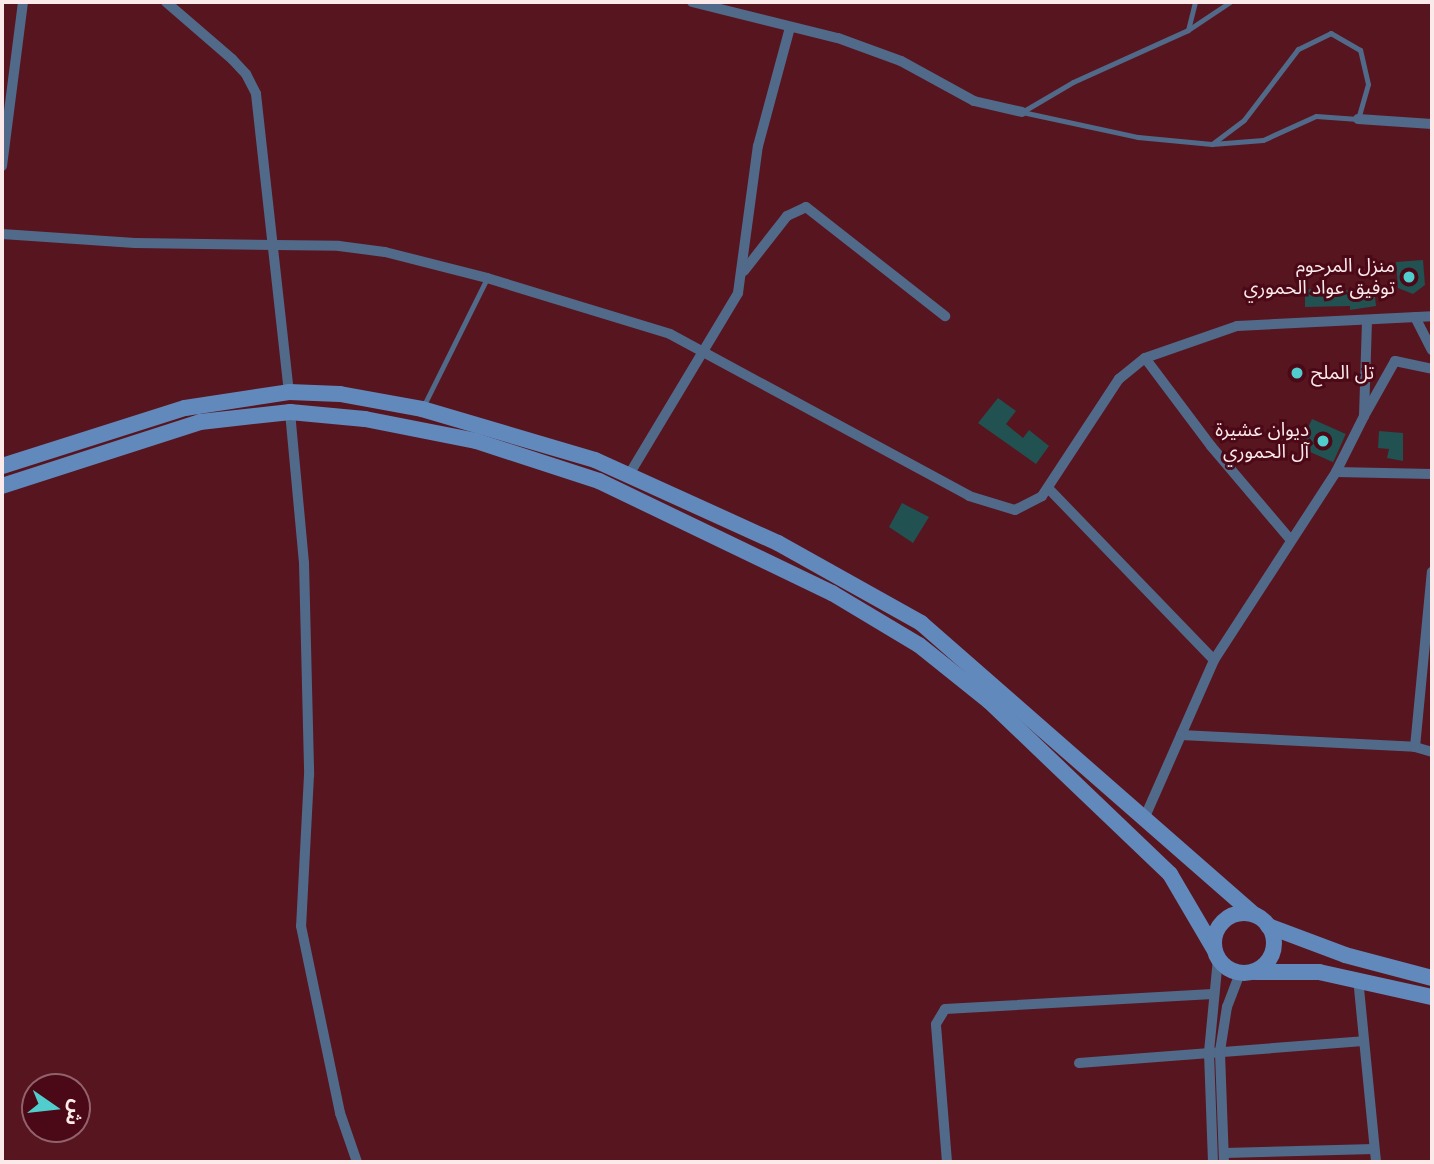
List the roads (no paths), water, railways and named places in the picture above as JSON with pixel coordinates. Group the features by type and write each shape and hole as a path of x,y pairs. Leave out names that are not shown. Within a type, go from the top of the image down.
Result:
{"main road":[{"path":"2,466 186,408 289,392 340,394 422,409 495,428 630,473 827,567 921,623 960,653 1144,819 1268,926 1345,955 1432,978"},
{"path":"2,486 200,422 290,412 365,419 476,441 563,468 641,498 868,612 919,645 989,701 1113,817 1177,883 1216,953 1246,972 1299,971 1358,978 1432,997"},
{"path":"1216,953 1222,923 1236,914 1254,915"},
{"path":"1246,972 1270,957 1273,941 1268,926"}],"street":[{"path":"2,166 7,77 23,2"},
{"path":"166,2 232,59 251,82 261,116 269,244 289,392"},
{"path":"692,2 868,48 901,61 974,101 1023,112"},
{"path":"734,15 738,2"},
{"path":"630,473 706,352 738,293 744,271 758,146 790,27"},
{"path":"1358,119 1432,124"},
{"path":"744,271 788,216 806,207 945,316"},
{"path":"2,234 135,243 269,244 385,252 487,278 651,327 706,352 986,504 1026,507 1048,488 1119,379 1146,358 1237,326 1432,316"},
{"path":"1415,317 1432,350"},
{"path":"1364,416 1367,321"},
{"path":"1146,358 1211,446 1289,538"},
{"path":"1144,819 1213,660 1289,538 1336,472 1395,361 1432,369"},
{"path":"290,412 301,520 309,750 301,926 337,1103 357,1162"},
{"path":"1336,472 1432,474"},
{"path":"1048,488 1213,660"},
{"path":"1415,747 1432,572"},
{"path":"1181,735 1415,747 1432,752"},
{"path":"1213,1162 1213,993 1216,953"},
{"path":"1246,972 1227,1007 1214,1051 1224,1157 1374,1149"},
{"path":"1358,978 1376,1162"},
{"path":"947,1162 936,1024 945,1009 1213,993"},
{"path":"1079,1063 1363,1041"}],"lane":[{"path":"1188,30 1195,2"},
{"path":"1023,112 1073,82 1188,30 1230,2"},
{"path":"1023,112 1081,128 1212,144 1263,140 1316,116 1358,119 1368,84 1360,50 1331,33 1298,49 1244,120 1212,144"},
{"path":"422,409 487,278"}],"place":[{"name":"منزل المرحوم توفيق عواد الحموري","path":"1409,277"},
{"name":"تل الملح","path":"1297,373"},
{"name":"ديوان عشيرة آل الحموري","path":"1323,441"}]}
